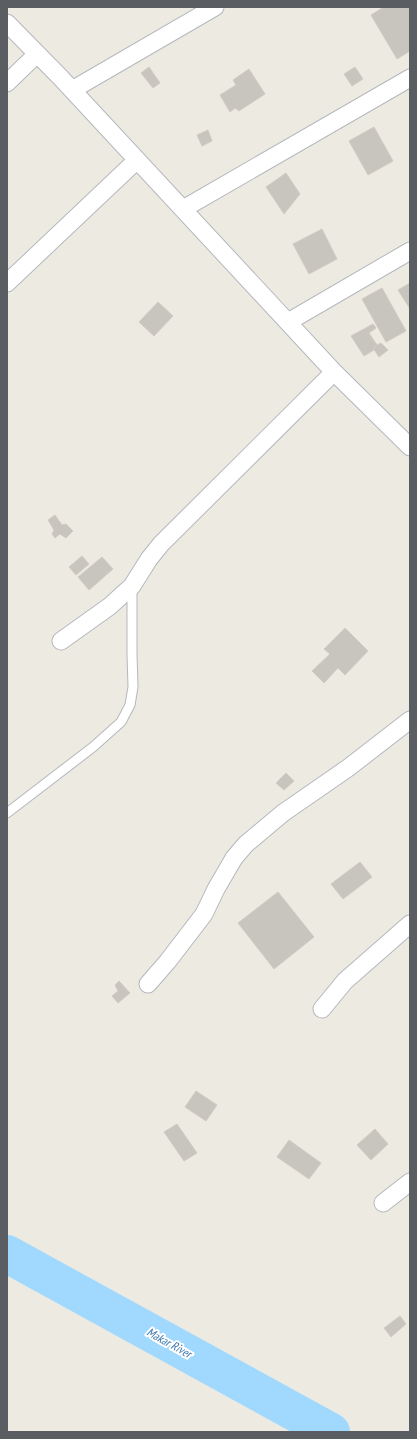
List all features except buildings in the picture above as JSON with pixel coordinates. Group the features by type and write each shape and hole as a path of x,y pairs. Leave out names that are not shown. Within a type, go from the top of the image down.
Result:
{"street":[{"path":"72,90 214,7"},
{"path":"7,23 72,90 334,372 410,447"},
{"path":"7,83 37,54"},
{"path":"183,209 410,78"},
{"path":"7,283 137,160"},
{"path":"288,322 410,251"},
{"path":"61,641 110,606 132,586 149,559 161,544 334,372"},
{"path":"148,984 168,961 204,914 216,889 234,858 246,844 283,813 348,768 410,720"},
{"path":"322,1009 345,981 410,924"},
{"path":"383,1202 410,1182"}],"lane":[{"path":"7,813 93,747 121,722 130,704 133,687 132,586"}],"waterway":[{"name":"Makar River","path":"7,1254 331,1432"}]}
